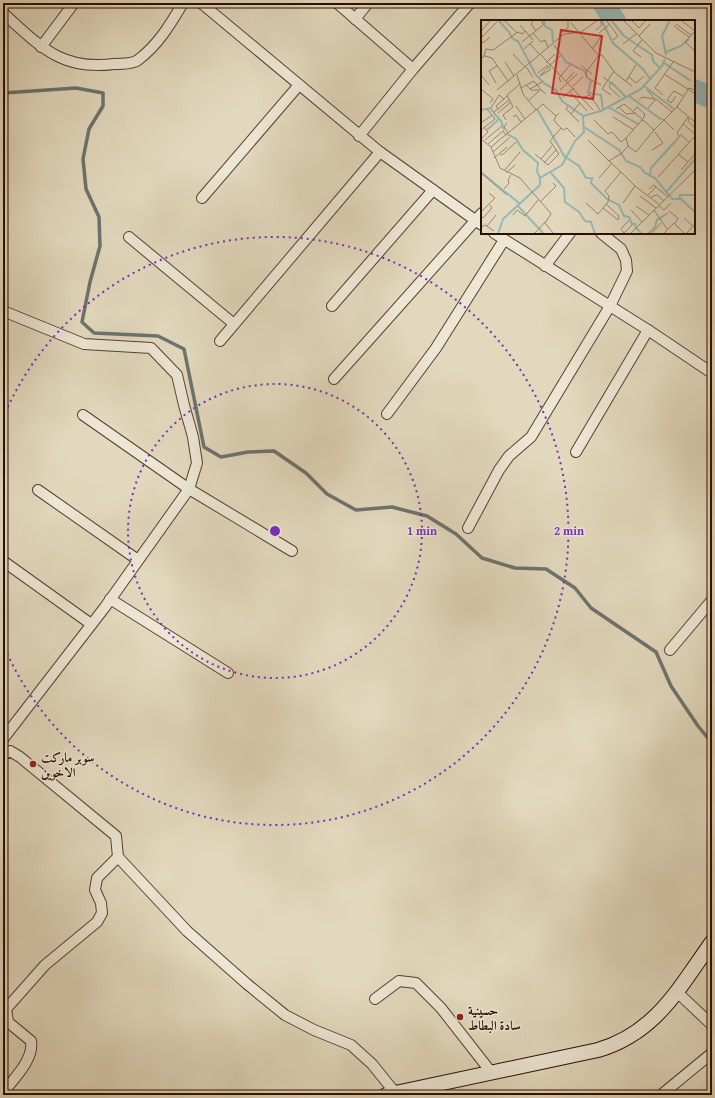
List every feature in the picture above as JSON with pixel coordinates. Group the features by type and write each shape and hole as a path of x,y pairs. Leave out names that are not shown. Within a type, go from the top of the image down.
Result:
{"main road":[{"path":"393,1094 612,1045 627,1039 643,1028 677,992 712,942"}],"street":[{"path":"41,47 74,3"},
{"path":"3,14 41,47 67,62 100,66 137,62 163,36 183,3"},
{"path":"201,3 359,136 433,190 480,219 334,379"},
{"path":"337,3 413,69"},
{"path":"355,19 368,3"},
{"path":"359,136 413,69 470,3"},
{"path":"202,198 299,85"},
{"path":"220,341 380,152"},
{"path":"332,306 433,190"},
{"path":"495,234 648,330 712,373"},
{"path":"545,266 569,234"},
{"path":"468,528 499,470 509,456 531,436 610,306 627,271 626,260 621,249 602,234"},
{"path":"129,237 234,324"},
{"path":"386,414 436,348 504,240"},
{"path":"3,311 84,344 151,348 177,375 193,437 197,463 189,489 110,599 3,739 6,753 116,836 118,857 187,931 246,984 285,1015 314,1030 351,1045 372,1064 393,1094"},
{"path":"576,452 648,330"},
{"path":"83,415 189,489 292,551"},
{"path":"38,490 138,560"},
{"path":"3,561 91,624"},
{"path":"110,599 228,673"},
{"path":"670,650 712,600"},
{"path":"3,1093 28,1060 32,1049 31,1041 8,1022 6,1009 45,965 97,922 102,913 101,903 95,890 97,878 118,857"},
{"path":"374,999 399,981 416,984 441,1008 491,1072"},
{"path":"677,992 712,1025"},
{"path":"661,1095 712,1052"}],"waterway":[{"path":"603,3 614,20"},
{"path":"3,93 76,88 103,93 103,106 89,129 83,159 86,189 99,217 100,246 90,282 82,322 94,333 158,336 184,349 204,447 221,457 248,452 274,451 306,473 327,494 356,510 392,507 427,516 456,534 482,558 515,568 546,569 575,588 591,608 656,652 671,686 698,726 712,743"},
{"path":"695,90 707,96 712,96"}],"place":[{"name":"سوبر ماركت الاخوين","path":"33,764"},
{"name":"حسينية سادة البطاط","path":"460,1017"}]}
